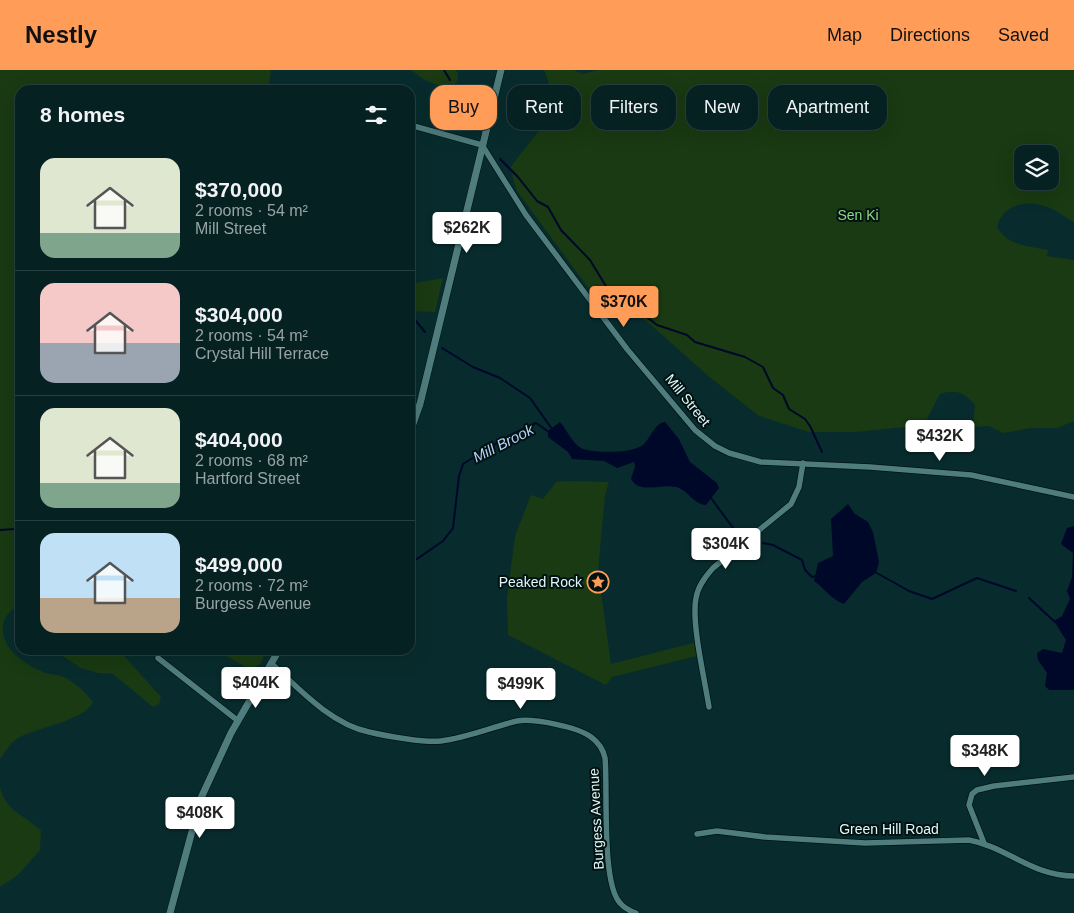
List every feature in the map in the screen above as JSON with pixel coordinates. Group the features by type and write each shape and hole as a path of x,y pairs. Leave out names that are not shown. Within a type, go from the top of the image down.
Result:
{"street":[{"path":"415,418 501,70"},
{"path":"415,126 482,146"},
{"name":"Mill Street","path":"482,146 526,215 627,349 702,438 729,452 761,462 803,463 970,476 1001,480 1074,497"},
{"path":"709,707 695,612 698,591 703,579 713,568 791,504 799,487 803,463"},
{"path":"170,913 201,798 237,720 276,655"},
{"path":"158,658 237,720"},
{"name":"Burgess Avenue","path":"271,664 336,718 352,727 369,732 439,742 519,721 559,726 592,737 603,749 605,758 606,825 612,887 618,902 636,913"},
{"path":"984,843 969,805 972,794 977,790 994,786 1074,777"},
{"name":"Green Hill Road","path":"697,834 726,832 829,842 969,840 984,843 1051,875 1074,876"}],"green space":[{"path":"0,70 271,70 269,85 15,85 15,608 5,618 3,633 9,647 20,659 34,668 68,679 80,688 93,702 88,709 71,719 18,738 0,759"},
{"path":"411,70 456,70 458,75 454,85 440,85 425,80"},
{"name":"Sen Ki","path":"544,70 574,70 582,74 598,70 1074,70 1074,222 1042,205 1026,204 1011,208 1000,219 997,227 1013,242 1048,250 1047,256 1074,260 1074,421 1057,428 1030,428 1004,433 989,426 973,427 975,405 963,394 955,392 940,394 926,421 906,427 855,432 809,432 759,416 707,375 650,324 634,313 616,313 611,309 606,312 517,191 510,168 540,130 581,130 581,85 549,85"},
{"path":"443,278 435,312 415,311 415,283"},
{"path":"556,482 609,482 605,495 598,571 611,664 697,642 701,655 612,677 606,685 508,635 507,598 515,536 531,495 543,499"},
{"path":"61,655 124,655 161,697 159,704 153,707 113,674 98,673 81,668"},
{"path":"225,655 264,655 261,663 251,670"},
{"path":"0,788 7,803 41,831 40,850 18,875 0,887"}],"water":[{"path":"560,422 579,447 606,452 632,450 639,447 644,444 658,425 665,422 679,439 690,462 717,483 719,488 706,505 698,503 676,487 645,488 635,484 631,479 635,466 634,462 617,468 604,461 572,459 568,452 548,437 548,431"},
{"path":"848,504 855,514 868,522 873,532 879,562 876,573 862,582 844,604 832,597 814,581 818,563 833,556 831,519"},
{"path":"1074,526 1074,690 1049,690 1045,686 1047,673 1038,660 1037,653 1043,649 1062,653 1066,640 1054,621 1062,616 1070,599 1067,591 1072,577 1073,553 1061,544 1067,528"}],"waterway":[{"path":"444,70 450,80"},
{"path":"500,159 518,177 537,201 548,207 561,230 590,260 615,301 631,305 657,325 687,335 695,342 745,357 763,367 773,388 783,395 789,409 805,419 810,426 822,452"},
{"path":"415,320 425,332"},
{"path":"442,348 473,367 500,378 530,398 552,429"},
{"name":"Mill Brook","path":"415,560 443,541 453,528 459,476 463,464 508,436 536,423 549,432"},
{"name":"Mill Brook","path":"711,498 739,536"},
{"name":"Mill Brook","path":"0,530 15,529"},
{"name":"Mill Brook","path":"763,543 773,545 802,560 805,570 812,577 816,576"},
{"name":"Mill Brook","path":"875,572 909,591 932,599 977,578 1016,591"},
{"name":"Mill Brook","path":"1029,598 1055,622"}],"place":[{"name":"Peaked Rock","path":"598,582"}]}
